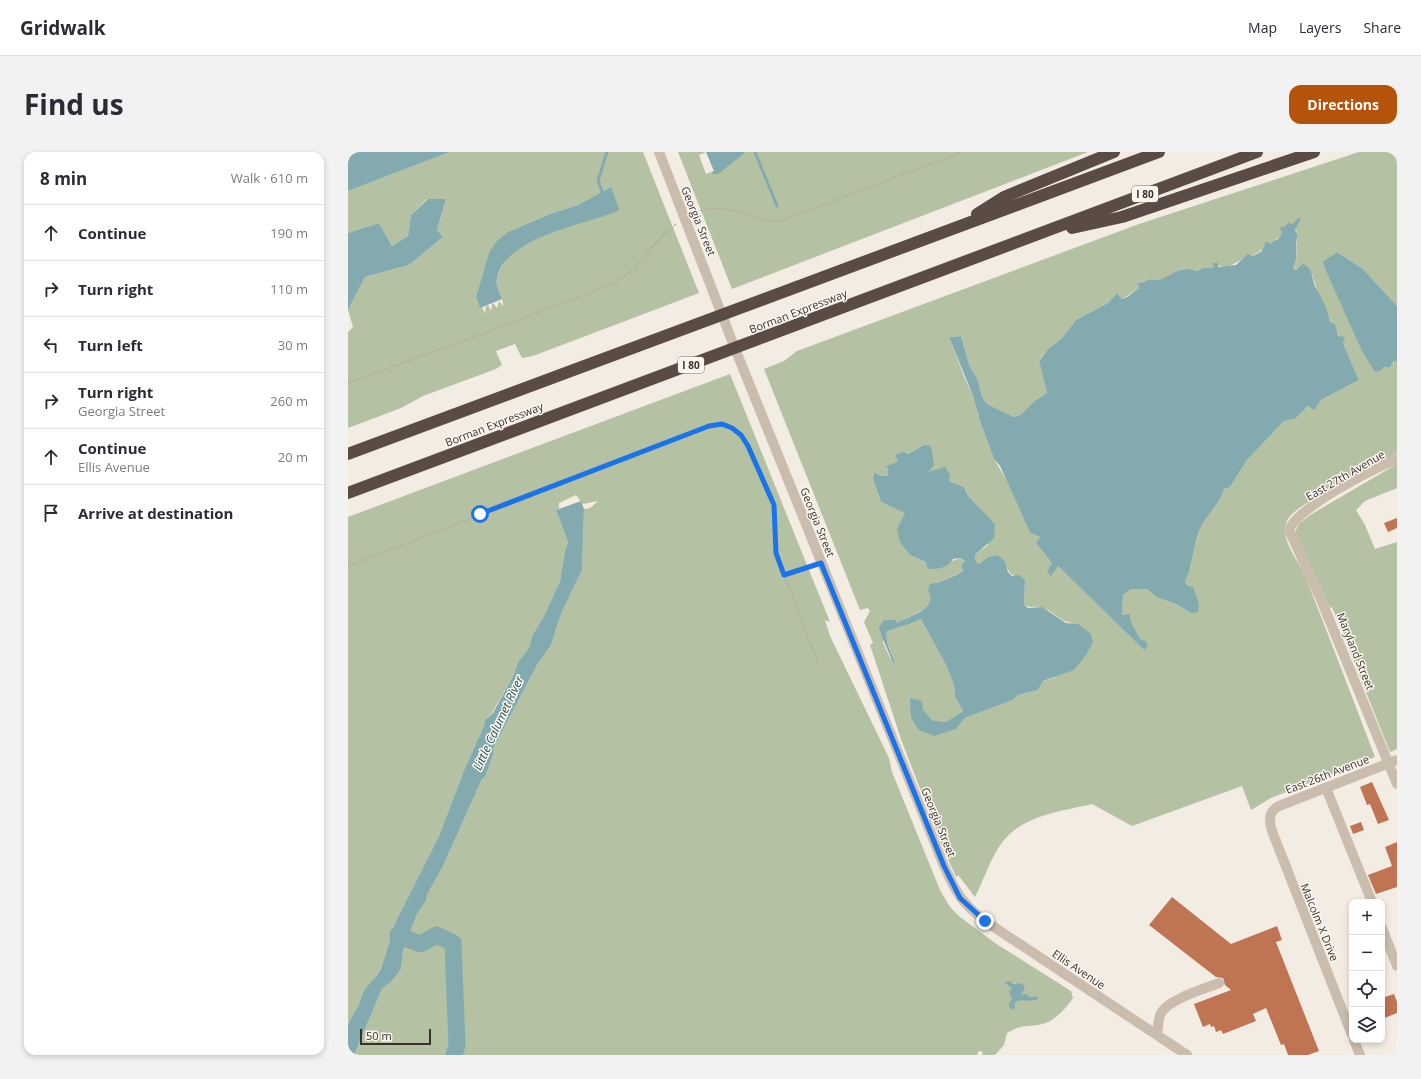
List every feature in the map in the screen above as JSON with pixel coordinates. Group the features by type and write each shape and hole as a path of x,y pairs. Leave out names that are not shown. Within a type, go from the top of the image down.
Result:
{"highway":[{"path":"959,226 1004,197 1114,152"},
{"name":"Borman Expressway","path":"348,454 1159,152"},
{"name":"Borman Expressway","path":"348,493 1256,152"},
{"path":"1033,236 1122,217 1314,152"}],"street":[{"name":"Georgia Street","path":"659,152 821,563 944,866 960,898"},
{"name":"East 27th Avenue","path":"1289,530 1298,518 1317,502 1397,459"},
{"name":"Maryland Street","path":"1289,530 1393,762 1397,784"},
{"name":"East 26th Avenue","path":"1270,816 1274,808 1393,762"},
{"path":"1326,788 1371,899"},
{"name":"Malcolm X Drive","path":"1270,816 1272,831 1349,1027"},
{"name":"Ellis Avenue","path":"960,898 985,921 1187,1055"},
{"path":"1385,935 1397,966"},
{"path":"1157,1035 1160,1016 1164,1010 1189,995 1219,983"},
{"path":"1355,1043 1360,1055"}],"path":[{"path":"713,208 732,210 769,221 781,221 962,152"},
{"path":"348,383 498,328 614,283 633,270 657,241 674,226"},
{"path":"348,566 704,428 722,424 732,428 741,435 770,494 775,512 776,553 817,660"},
{"path":"784,575 821,563"}],"green space":[{"path":"450,152 643,152 699,293 533,356 522,358 515,344 496,351 502,365 496,369 423,396 401,408 348,428 348,332 353,327 348,310 365,277 409,265 443,237 437,230 446,199 427,199 411,215 408,236 392,246 379,223 348,233 348,191","holes":["611,187 613,213 562,228 536,239 515,251 504,263 496,281 503,306 499,301 497,308 493,303 491,311 488,305 486,306 485,313 482,307 480,308 476,297 489,252 508,232 550,214 578,205"]},
{"path":"678,152 706,152 699,155 706,174 711,172 712,174 746,152 1088,152 732,289"},
{"path":"1359,152 1397,152 1397,306 1363,269 1337,252 1323,261 1350,320 1384,367 1393,361 1397,362 1397,453 1305,504 1291,515 1285,527 1286,538 1290,549 1305,576 1375,757 1271,798 1251,810 1242,786 1132,826 1092,804 1042,816 1019,827 1001,844 975,897 958,875 956,877 941,843 902,742 870,645 873,643 864,622 870,611 868,608 860,610 764,369 784,361 797,351 1139,224","holes":["1293,224 1298,235 1297,255 1293,268 1312,274 1330,322 1335,324 1335,330 1343,343 1359,380 1321,400 1314,409 1308,406 1295,419 1284,421 1247,460 1230,487 1224,489 1220,499 1199,531 1185,582 1188,586 1191,613 1176,604 1156,597 1147,589 1131,589 1123,595 1122,615 1136,630 1144,650 1057,565 1052,563 1036,543 1040,537 994,459 981,424 973,396 949,337 961,336 970,367 978,380 982,397 987,404 1014,417 1020,415 1036,400 1047,393 1039,360 1048,349 1062,338 1076,320 1108,303 1117,293 1122,299 1139,288 1137,282 1141,283 1150,279 1161,279 1183,269 1197,271 1203,268 1214,267 1212,263 1227,266 1239,261 1247,254 1252,256 1271,244","924,445 928,472 964,487 974,505 981,511 988,545 975,555 976,562 979,564 988,557 998,555 1005,561 1011,574 1025,580 1024,605 1029,607 1041,607 1066,622 1078,624 1056,677 1043,681 1038,690 1018,695 1013,700 965,718 956,729 911,718 923,709 932,720 946,722 963,711 955,697 954,685 946,665 921,619 887,631 888,643 895,662 893,664 883,643 883,637 880,632 924,609 931,602 930,584 942,581 963,571 961,565 965,561 961,558 927,569 926,562 910,555 897,529 906,513 881,502 873,479 874,472 881,476 888,476 888,468 886,467 898,461 896,455 908,454"]},
{"path":"730,374 830,622 825,620 830,636 889,758 892,772 940,890 950,907 960,917 995,943 1071,991 1073,998 1058,1016 1048,1022 1019,1027 1011,1030 1007,1033 1004,1045 995,1055 982,1055 983,1052 979,1051 977,1055 354,1055 382,989 392,981 401,969 403,951 417,914 426,901 427,895 442,868 482,779 485,777 493,755 493,749 537,665 551,645 561,614 582,570 584,509 590,508 598,501 583,504 576,495 559,503 559,509 556,510 568,542 560,581 544,616 532,636 529,648 518,662 514,674 492,713 485,720 484,726 465,768 439,836 395,923 378,974 364,990 359,1004 348,1024 348,517","holes":["1004,982 1024,985 1025,989 1021,995 1030,997 1036,996 1009,1003 1012,999 1012,989"]},
{"path":"1397,464 1397,488 1365,501 1356,510 1365,525 1375,549 1397,542 1397,749 1390,752 1332,607 1330,608 1295,532 1299,524 1310,515"}],"water":[{"path":"348,152 450,152 348,191"},
{"path":"706,152 746,152 718,174 713,174 711,172 714,171"},
{"path":"611,187 619,209 618,211 548,234 514,252 503,264 497,278 497,286 502,299 480,308 476,297 489,252 497,241 508,232 550,214 578,205"},
{"path":"428,199 446,199 437,230 443,237 409,265 365,277 348,310 348,233 379,223 392,246 408,236 411,215"},
{"path":"1301,218 1295,230 1298,235 1296,244 1296,259 1293,268 1296,270 1303,264 1311,271 1314,285 1328,312 1330,322 1335,324 1338,336 1345,337 1343,343 1359,380 1321,400 1314,410 1308,406 1295,419 1284,421 1247,460 1230,487 1224,489 1220,499 1199,531 1185,582 1188,586 1193,587 1199,604 1198,612 1191,613 1176,604 1156,597 1147,589 1131,589 1123,595 1122,615 1130,614 1130,620 1141,640 1146,641 1148,646 1144,650 1058,566 1051,576 1047,572 1052,563 1036,543 1040,537 1030,532 1000,466 994,459 981,424 973,396 949,337 961,336 970,367 978,380 982,397 987,404 1014,417 1020,415 1036,400 1047,393 1039,361 1048,349 1062,338 1076,320 1108,303 1117,293 1122,299 1127,297 1139,288 1137,282 1141,283 1150,279 1161,279 1183,269 1197,271 1203,268 1214,267 1212,263 1218,263 1218,267 1236,265 1247,254 1253,256 1262,251 1266,241 1271,244 1273,241 1278,239 1282,233 1280,227 1284,227 1288,223 1293,224 1297,219"},
{"path":"1337,252 1363,269 1397,306 1397,362 1393,361 1390,367 1384,367 1375,372 1362,351 1326,271 1323,261"},
{"path":"924,445 931,446 934,465 928,472 945,467 950,475 949,481 964,487 974,503 995,525 994,538 975,555 976,562 979,564 988,557 998,555 1005,561 1008,572 1012,576 1019,575 1025,580 1024,605 1028,608 1042,607 1066,623 1078,624 1091,634 1093,642 1086,655 1074,670 1043,681 1038,690 1018,695 1013,700 965,718 956,729 934,736 919,730 911,718 910,698 922,701 923,709 932,720 946,722 963,711 955,697 954,685 946,665 921,619 887,631 890,651 895,662 893,664 879,627 884,620 895,620 897,623 922,611 930,602 928,590 930,584 947,579 963,571 961,565 965,561 961,558 953,559 945,567 927,569 926,562 910,555 900,542 897,529 905,513 881,502 873,479 874,472 881,476 888,476 888,468 885,467 898,461 895,455 903,452 908,454"},
{"path":"581,501 584,509 582,570 561,614 551,645 537,665 493,749 493,755 485,777 482,779 442,868 427,895 426,901 417,914 403,951 401,969 392,981 382,989 354,1055 348,1055 348,1024 359,1004 364,990 378,974 381,968 395,923 439,836 465,768 484,726 485,720 493,713 514,674 518,662 529,648 532,636 544,616 560,581 568,542 556,510"},
{"path":"1010,981 1014,984 1019,983 1024,985 1025,989 1021,995 1026,994 1030,997 1037,996 1038,999 1032,1001 1021,1000 1015,1002 1015,1008 1013,1010 1009,1007 1009,1003 1012,999 1009,991 1012,989 1004,982"}],"building":[{"path":"1397,518 1397,528 1388,532 1384,523"},
{"path":"1372,782 1389,820 1378,824 1370,804 1367,805 1360,787"},
{"path":"1361,822 1364,830 1353,834 1350,826"},
{"path":"1397,842 1397,887 1376,894 1368,875 1392,866 1385,847"},
{"path":"1172,897 1231,944 1277,926 1282,940 1276,942 1319,1051 1308,1055 1288,1055 1284,1044 1281,1045 1266,1008 1253,1014 1256,1021 1223,1034 1221,1030 1216,1032 1214,1026 1211,1027 1210,1024 1203,1027 1194,1004 1231,990 1225,985 1223,978 1216,977 1149,925"},
{"path":"1394,994 1397,1002 1397,1013 1385,1018 1385,1007 1385,997"}],"waterway":[{"path":"603,194 598,181 607,152"},
{"path":"755,152 777,206"},
{"name":"Little Calumet River","path":"398,935 420,944 437,935 453,943 457,1045 454,1055"}],"route":[{"path":"480,514 709,426 722,424 737,431 748,446 772,499 776,519 776,553 784,575 802,571 821,563 952,884 965,904 985,921"}]}
